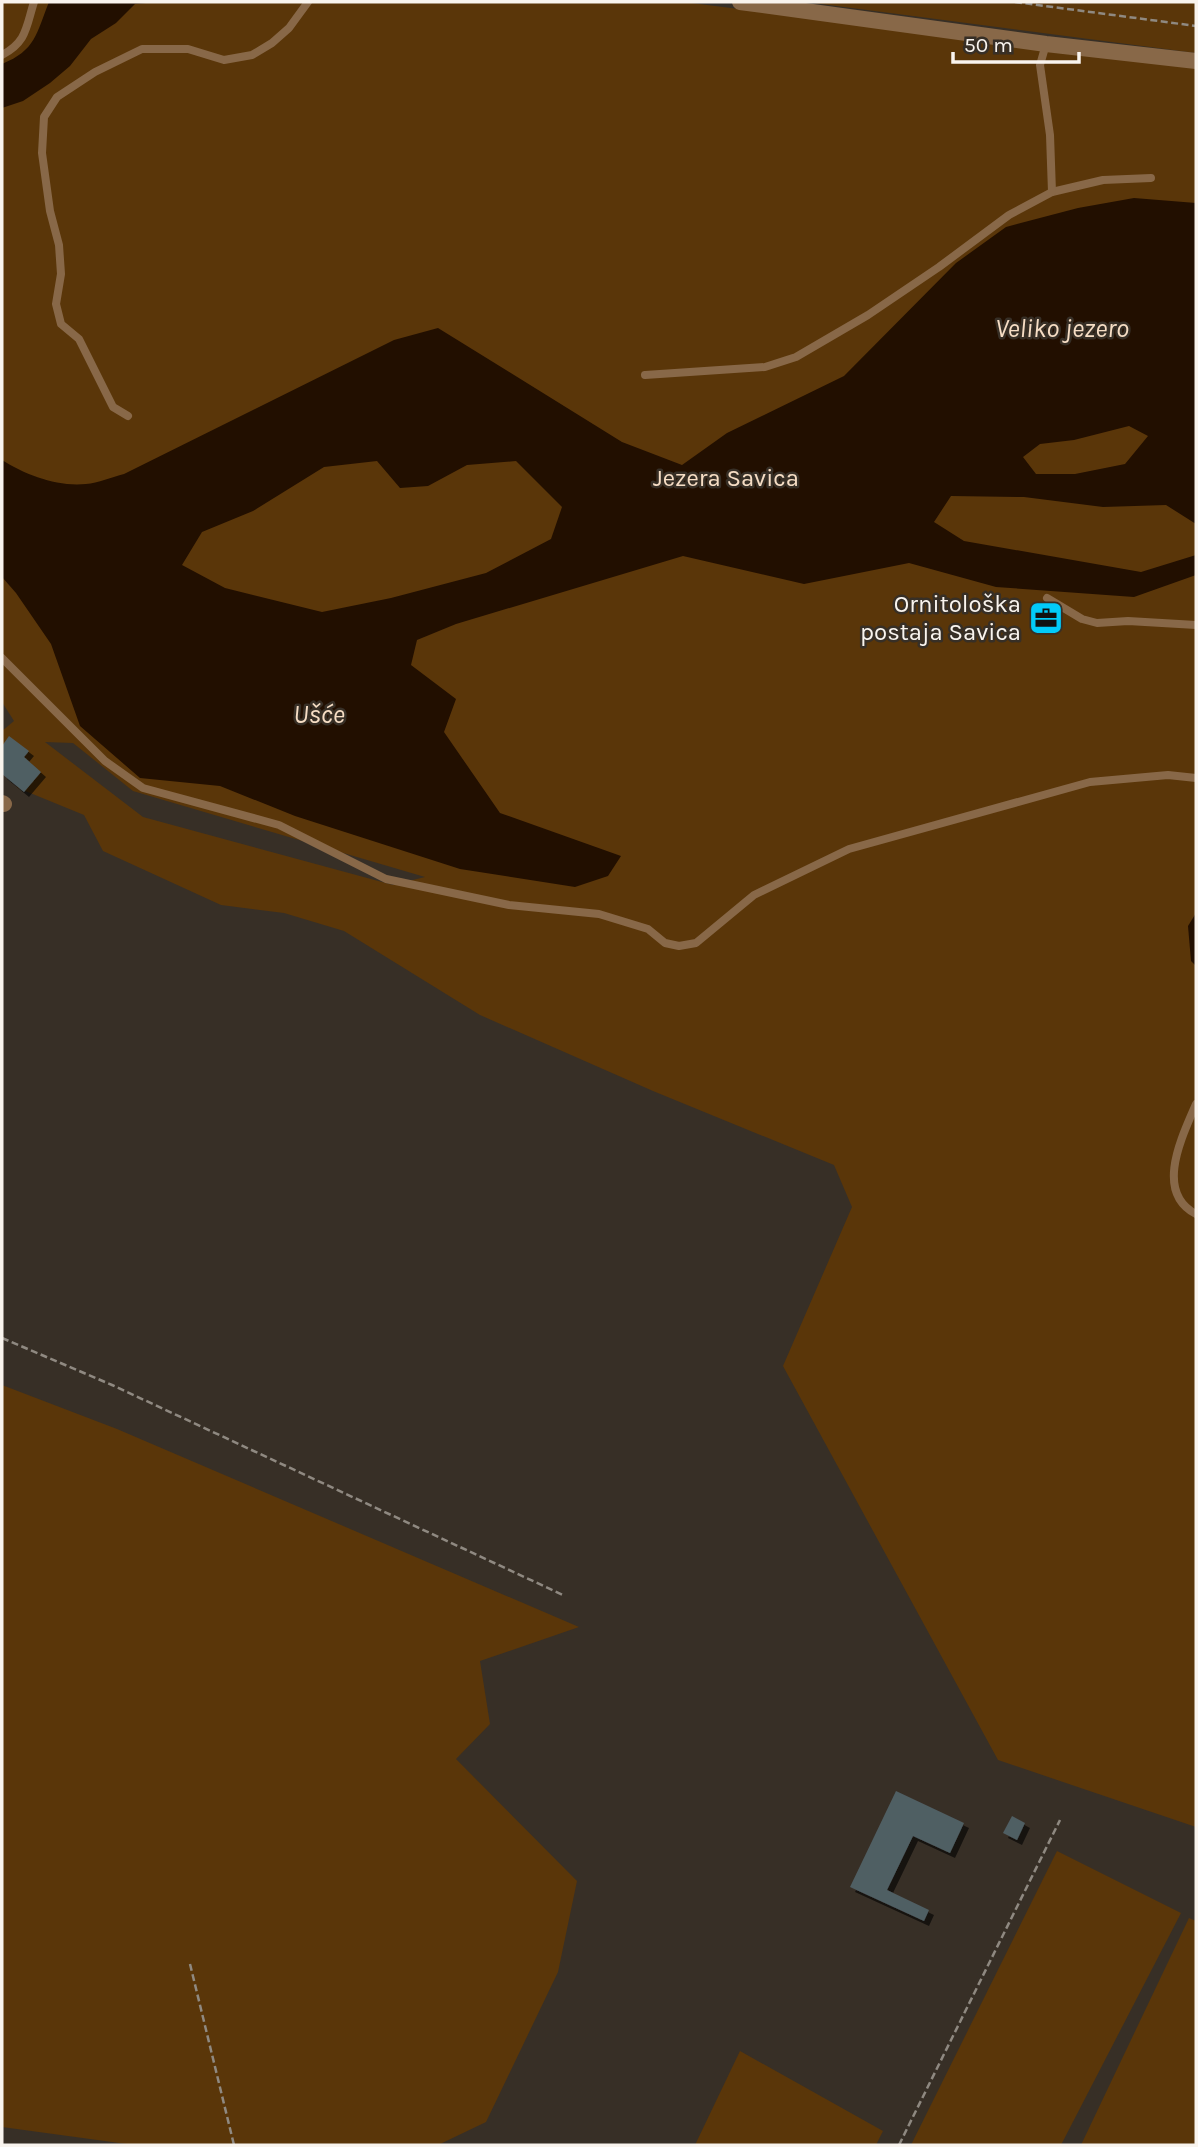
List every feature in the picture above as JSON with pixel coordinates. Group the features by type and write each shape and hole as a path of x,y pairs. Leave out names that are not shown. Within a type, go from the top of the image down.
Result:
{"street":[{"path":"740,2 1046,44 1196,61"}],"lane":[{"path":"2,55 14,49 24,36 34,2"},
{"path":"128,416 113,407 79,339 61,324 56,304 61,274 59,245 50,211 42,153 44,117 57,97 95,72 142,48 188,49 224,60 252,55 289,28 308,2"},
{"path":"1046,44 1040,65 1050,135 1052,192"},
{"path":"646,375 765,367 796,357 868,315 1009,215 1052,192 1103,180 1151,178"},
{"path":"1047,598 1082,619 1097,623 1128,621 1196,625"},
{"path":"2,658 105,761 143,788 279,825 386,879 509,905 599,915 648,929 665,943 679,946 696,943 754,895 849,849 1090,782 1168,775 1196,778"},
{"path":"1196,1104 1176,1151 1175,1167 1176,1196 1186,1209 1196,1214"}],"path":[{"path":"1016,2 1196,26"},
{"path":"2,1338 111,1384 563,1595"},
{"path":"899,2145 1060,1820"},
{"path":"190,1964 234,2145"}],"green space":[{"name":"Jezera Savica","path":"2,2 684,2 1196,68 1196,1827 998,1760 783,1366 852,1207 834,1165 653,1091 480,1015 344,931 284,913 221,905 103,851 84,815 18,788 2,767 2,731 14,721 2,702","holes":["45,742 73,743 133,791 425,877 393,885 143,817"]},
{"path":"806,2 1196,2 1196,53"},
{"path":"2,1385 117,1429 579,1627 480,1661 490,1724 456,1759 577,1881 558,1972 486,2122 438,2145 134,2145 2,2127"},
{"path":"1057,1851 1181,1913 1061,2145 911,2145"},
{"path":"1189,1918 1196,1921 1196,2145 1081,2145"},
{"path":"740,2051 883,2131 876,2145 695,2145"}],"water":[{"path":"49,2 157,2 135,4 116,23 91,39 70,66 50,83 23,101 2,108 2,64 28,47"},
{"path":"1134,198 1196,203 1196,524 1166,505 1103,507 1024,497 951,496 934,522 964,541 1141,572 1196,555 1196,575 1134,597 996,587 909,563 804,584 683,556 456,624 417,640 411,665 456,699 444,732 500,813 621,856 608,876 575,887 460,869 295,816 220,786 140,778 80,726 51,644 2,577 2,460 31,475 64,484 91,483 124,474 394,340 438,328 622,442 682,465 727,433 844,376 956,263 1006,227 1078,208","holes":["1129,426 1148,436 1125,464 1075,474 1036,474 1023,457 1040,444 1074,440","377,461 400,488 428,486 467,465 516,461 562,507 551,539 486,573 391,598 322,612 225,588 182,565 202,532 253,511 324,467"]},
{"path":"1196,913 1196,966 1191,961 1188,926"}],"building":[{"name":"Ornitološka postaja Savica","path":"1044,606 1057,613 1048,629 1035,622"},
{"path":"9,736 29,751 24,757 41,772 24,792 2,774 2,746"},
{"path":"896,1791 964,1823 950,1853 913,1836 887,1890 929,1910 924,1921 850,1887"},
{"path":"1012,1816 1025,1823 1017,1840 1003,1833"}],"place":[{"name":"Ornitološka postaja Savica","path":"1046,618"}],"water label":[{"name":"Veliko jezero","path":"1062,328"},
{"name":"Ušće","path":"319,714"}]}
